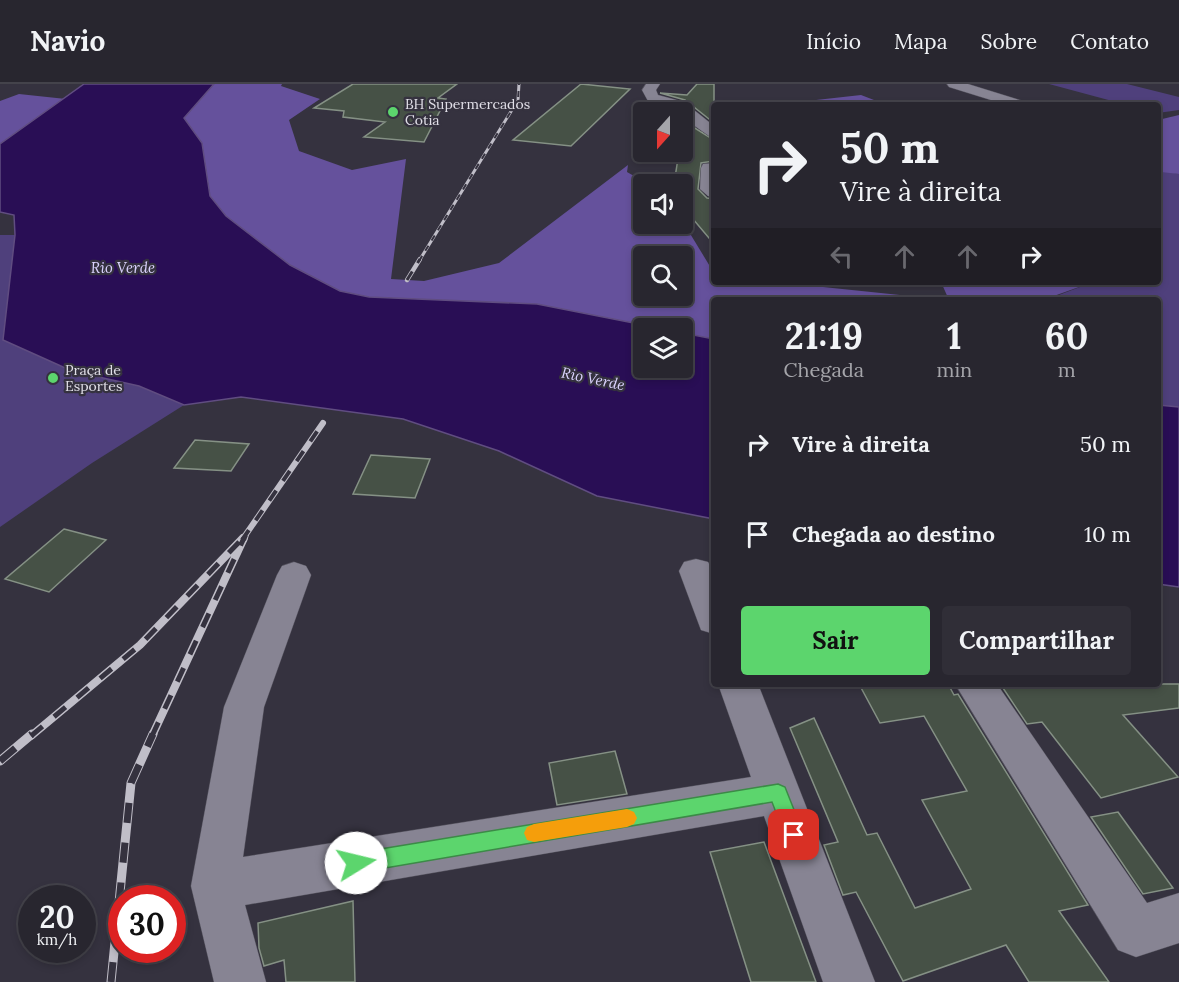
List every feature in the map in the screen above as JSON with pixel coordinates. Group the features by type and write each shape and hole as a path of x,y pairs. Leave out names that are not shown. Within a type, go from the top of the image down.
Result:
{"street":[{"path":"653,84 649,90 653,98 679,105 692,118 711,131"},
{"path":"954,84 1011,102"},
{"path":"711,168 709,168 708,189 711,190"},
{"path":"696,571 711,612"},
{"path":"240,982 214,886 244,707 294,575"},
{"path":"739,687 849,982"},
{"path":"977,687 1136,932 1179,918"},
{"path":"214,886 778,793"}],"shaded area":[{"path":"214,84 282,84 281,86 320,99 289,120 299,151 352,170 406,159 391,279 424,281 499,263 628,165 627,172 633,175 633,234 690,234 711,268 711,285 804,285 919,297 711,297 711,338 693,335 693,318 633,318 633,325 369,297 340,291 290,265 226,216 210,196 202,143 184,118"},
{"path":"1049,84 1127,84 1179,97 1179,110 1161,113 1161,102 1116,102"},
{"path":"19,94 66,99 0,144 0,101"},
{"path":"861,95 879,102 782,102"},
{"path":"1179,115 1179,174 1161,172 1161,119"},
{"path":"1161,171 1179,174 1179,407 1161,405 1161,297 1054,297 1085,285 1161,285"},
{"name":"Praça de Esportes","path":"0,235 15,235 3,340 72,371 139,386 184,405 92,463 0,527"},
{"path":"942,285 1085,285 1051,297 948,297"}],"water":[{"name":"Rio Verde","path":"84,84 214,84 184,118 202,143 210,196 226,216 290,265 340,291 369,297 537,304 633,323 633,378 693,378 693,335 711,338 711,518 597,496 499,451 403,419 241,397 184,405 139,386 72,371 3,340 15,235 14,215 0,212 0,144"},
{"path":"1161,405 1179,407 1179,587 1161,584"}],"building":[{"name":"BH Supermercados Cotia","path":"353,84 457,84 438,98 446,99 424,142 364,137 385,122 343,117 344,111 314,108"},
{"path":"581,84 630,89 571,146 513,140"},
{"path":"697,84 714,84 711,121 693,106 693,102 660,93 687,95"},
{"path":"693,127 711,138 711,161 701,163 698,189 707,198 711,199 711,240 693,219 693,174 676,174 677,162 693,162"},
{"path":"195,440 249,444 231,471 174,468"},
{"path":"371,455 430,459 415,498 353,494"},
{"path":"64,529 106,540 49,592 5,579"},
{"path":"1161,684 1179,684 1179,708 1123,715 1178,777 1101,798 1042,722 1027,724 1003,688 1161,687"},
{"path":"861,687 950,687 954,695 958,694 1088,905 1059,911 1109,982 1029,982 1006,945 903,981 856,892 843,895 824,845 838,842 790,728 814,718 867,835 877,833 915,908 971,889 922,800 967,791 924,716 880,723"},
{"path":"615,751 627,794 557,805 549,763"},
{"path":"1118,812 1173,888 1143,894 1091,817"},
{"path":"764,842 816,982 751,982 710,852"},
{"path":"353,901 355,982 286,982 284,960 264,966 259,948 258,923"}],"railway":[{"path":"419,261 518,100 519,84"},
{"path":"407,280 420,259"},
{"path":"242,540 323,423"},
{"path":"244,540 246,535"},
{"path":"31,736 140,645 243,538"},
{"path":"152,736 244,538"},
{"path":"0,761 32,734"},
{"path":"111,982 131,783 153,734"}],"slow traffic":[{"path":"534,833 627,818"}],"place":[{"name":"BH Supermercados Cotia","path":"393,112"},
{"name":"Praça de Esportes","path":"53,378"}],"route":[{"path":"356,863 778,793 794,835"}]}
